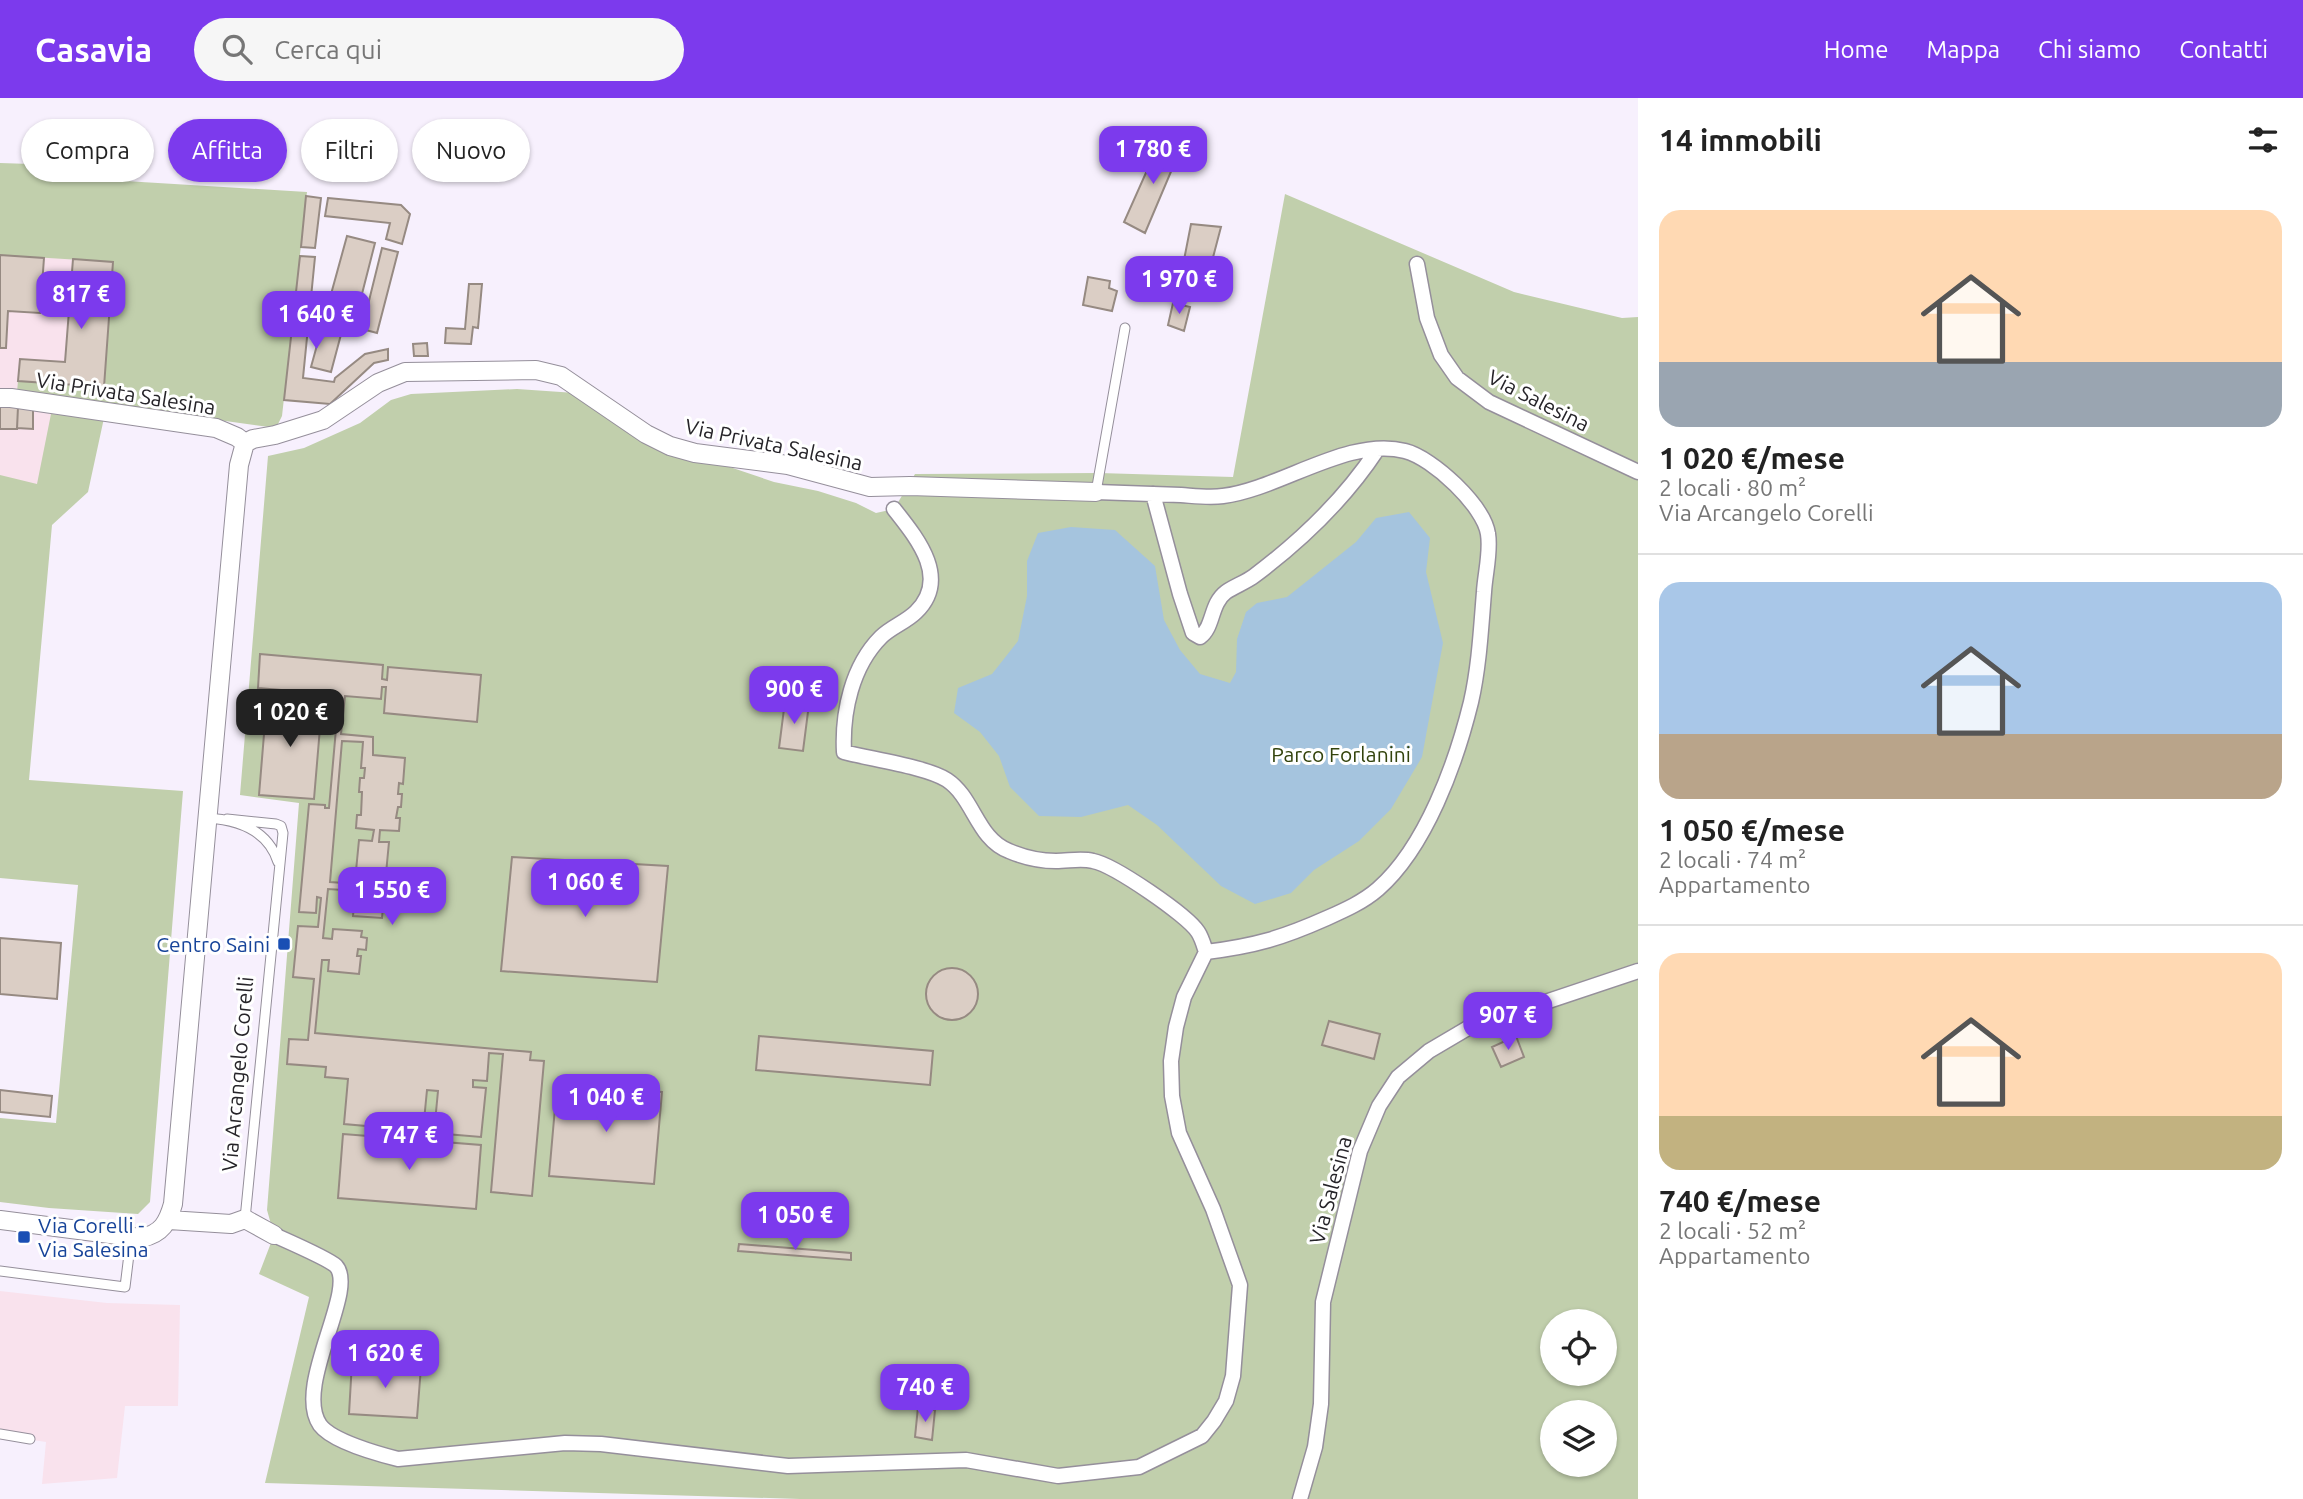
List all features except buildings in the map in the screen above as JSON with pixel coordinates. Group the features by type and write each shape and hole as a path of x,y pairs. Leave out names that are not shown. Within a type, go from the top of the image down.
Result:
{"street":[{"name":"Via Salesina","path":"1417,264 1427,318 1441,355 1457,378 1489,402 1638,472"},
{"name":"Via Privata Salesina","path":"6,398 216,428 245,443 323,420 378,383 405,372 548,371 572,382 646,434 670,446 695,453 788,465 870,487 891,499 922,486 1153,494"},
{"path":"0,1220 131,1238 151,1236 159,1232 169,1220 173,1203 239,465 245,443"},
{"path":"1206,952 1252,946 1288,936 1352,906 1377,890 1399,867 1422,832 1449,772 1471,701 1479,648 1488,536 1483,517 1471,499 1423,459 1404,450 1377,450 1331,460 1253,490 1221,497 1153,494 1180,594 1193,633 1200,637 1206,632 1216,603 1226,592 1251,579 1297,542 1348,492 1377,450"},
{"path":"169,1220 231,1224 245,1219 335,1265 342,1277 342,1290 319,1364 314,1413 321,1426 331,1434 398,1459 565,1443 601,1444 788,1466 967,1460 1058,1476 1139,1468 1202,1436 1226,1401 1233,1376 1240,1285 1213,1209 1180,1133 1172,1096 1171,1061 1176,1027 1184,997 1206,952 1198,932 1179,913 1108,866 1079,859 1037,859 1008,851 994,842 960,793 947,780 931,773 844,752 850,692 857,673 883,635 918,611 931,581 930,564 891,499"},
{"name":"Via Salesina","path":"1300,1499 1315,1447 1321,1404 1323,1302 1360,1151 1398,1077 1429,1051 1468,1028 1638,971"}],"lane":[{"path":"1097,492 1125,328"},
{"path":"208,818 228,819 261,836 274,851 279,867"},
{"name":"Via Arcangelo Corelli","path":"228,819 281,826 245,1219"},
{"path":"0,1271 125,1287 131,1238"},
{"path":"0,1434 30,1439"}],"shaded area":[{"path":"0,252 122,252 96,431 0,522"},
{"path":"0,1291 107,1303 180,1305 178,1406 125,1406 117,1478 42,1484 46,1442 0,1435"}],"green space":[{"path":"0,163 21,164 21,182 142,182 307,192 282,416 276,428 17,392 18,381 104,387 113,262 0,255"},
{"name":"Parco Forlanini","path":"1285,194 1514,292 1622,318 1638,317 1638,1499 800,1499 265,1483 309,1297 259,1274 274,1235 267,1210 299,803 240,795 268,456 304,448 360,423 391,400 411,394 517,389 590,394 700,457 774,482 818,491 856,503 876,513 894,509 915,474 1099,473 1233,477"},
{"path":"51,414 104,418 88,492 52,525 29,780 183,791 150,1202 138,1214 0,1202 0,1118 56,1123 78,885 0,878 0,475 37,484"}],"water":[{"path":"1409,512 1430,538 1426,572 1443,643 1422,757 1391,809 1359,841 1314,870 1291,893 1255,904 1221,886 1157,825 1128,805 1081,817 1039,816 1010,787 999,756 980,732 954,713 958,688 992,674 1018,641 1027,596 1027,561 1038,533 1071,527 1115,530 1155,566 1164,620 1180,650 1200,674 1230,683 1236,672 1237,639 1246,612 1257,603 1287,597 1356,542 1376,518"}],"place":[{"name":"Centro Saini","path":"284,944"},
{"name":"Via Corelli - Via Salesina","path":"24,1237"}]}
